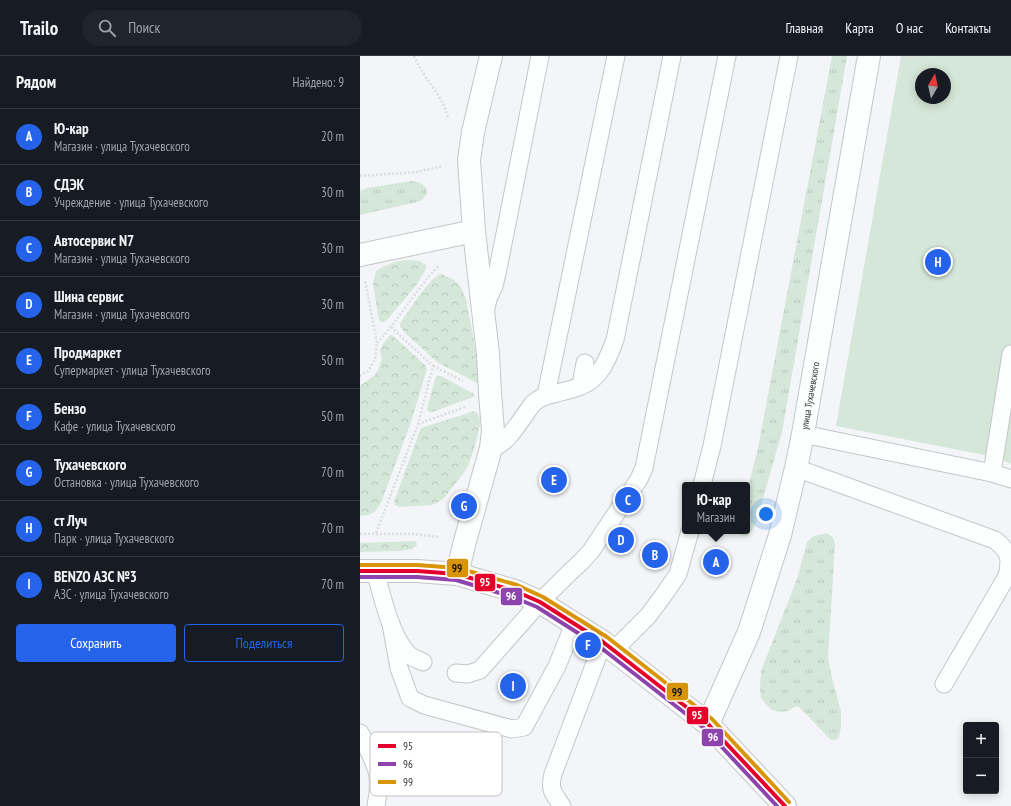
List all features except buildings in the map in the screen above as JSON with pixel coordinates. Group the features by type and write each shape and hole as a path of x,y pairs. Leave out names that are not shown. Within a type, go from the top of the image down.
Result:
{"street":[{"path":"457,574 491,448 493,431 488,394 488,354 484,319 465,233 471,144 491,56"},
{"name":"улица Тухачевского","path":"708,724 749,632 780,536 803,434 869,56"},
{"path":"360,255 465,233"},
{"path":"367,571 417,571 457,574 515,591 540,602 609,646 708,724 784,806"}],"lane":[{"path":"484,319 488,299 494,286 498,269 540,56"},
{"path":"546,395 616,56"},
{"path":"491,448 496,448 502,443 534,402 546,395 581,386 593,379 604,366 615,340 672,56"},
{"path":"456,673 468,674 480,670 540,602 582,561 591,551 639,479 644,468 727,56"},
{"path":"703,482 714,438 789,56"},
{"path":"992,473 1011,354"},
{"path":"581,386 585,363"},
{"path":"803,434 992,473 1011,479"},
{"path":"796,468 994,540 1004,547 1008,556 1009,565 1007,576 944,684"},
{"path":"562,806 552,792 551,782 553,774 609,646 648,616 663,596 678,574 689,534"},
{"path":"367,571 398,641 410,655 423,662"},
{"path":"391,624 399,668 410,698 424,705 512,729 524,727 557,666 574,624"},
{"path":"360,733 370,755"},
{"path":"376,806 377,796"}],"path":[{"path":"414,56 419,67 435,90 447,114 448,121"},
{"path":"902,56 923,59 924,56"},
{"path":"360,176 416,172 446,165"},
{"path":"377,343 465,233"},
{"path":"360,255 377,343 375,359 368,371 360,376"},
{"path":"391,327 433,366 488,394"},
{"path":"376,533 418,424 433,366"},
{"path":"418,424 439,415 473,404 488,394"},
{"path":"360,534 414,534 465,541"}],"green space":[{"path":"832,56 847,56 782,432 756,523 750,533 749,482 757,453"},
{"path":"901,56 1011,56 1011,464 995,457 836,426"},
{"path":"411,181 420,183 426,188 427,194 421,201 360,215 360,191 367,188"},
{"path":"408,260 419,261 426,265 426,269 417,284 387,320 380,322 373,283 376,271 392,263"},
{"path":"441,274 454,280 460,286 466,299 481,385 437,362 404,332 400,326 413,304 425,288"},
{"path":"391,334 426,366 427,369 411,422 381,503 373,513 360,516 360,386 375,375 382,358 380,351 383,344"},
{"path":"437,376 441,376 474,394 475,396 429,412 427,409"},
{"path":"475,411 479,416 480,426 471,459 467,468 444,498 432,505 400,507 395,505 394,502 421,428"},
{"path":"826,533 832,537 835,544 828,658 841,711 841,727 839,737 835,740 831,740 797,706 787,711 780,712 772,710 761,698 760,688 761,671 797,579 807,542 814,536"},
{"path":"739,534 750,534 745,536"},
{"path":"416,541 417,545 412,549 400,551 360,552 360,543"}],"transit line":[{"name":"99","path":"360,565 417,565 458,568 517,585 543,597 607,637 712,719 789,802"},
{"name":"95","path":"360,571 417,571 457,574 515,591 540,602 603,642 708,724 785,806"},
{"name":"96","path":"360,577 417,577 456,580 513,597 537,607 600,647 704,728 777,806"}],"place":[{"name":"ст Луч","path":"938,262"},
{"name":"Продмаркет","path":"554,480"},
{"name":"Автосервис N7","path":"628,500"},
{"name":"Тухачевского","path":"464,506"},
{"name":"Шина сервис","path":"621,540"},
{"name":"СДЭК","path":"655,555"},
{"name":"Ю-кар","path":"716,562"},
{"name":"Бензо","path":"588,645"},
{"name":"BENZO АЗС №3","path":"513,686"}]}
